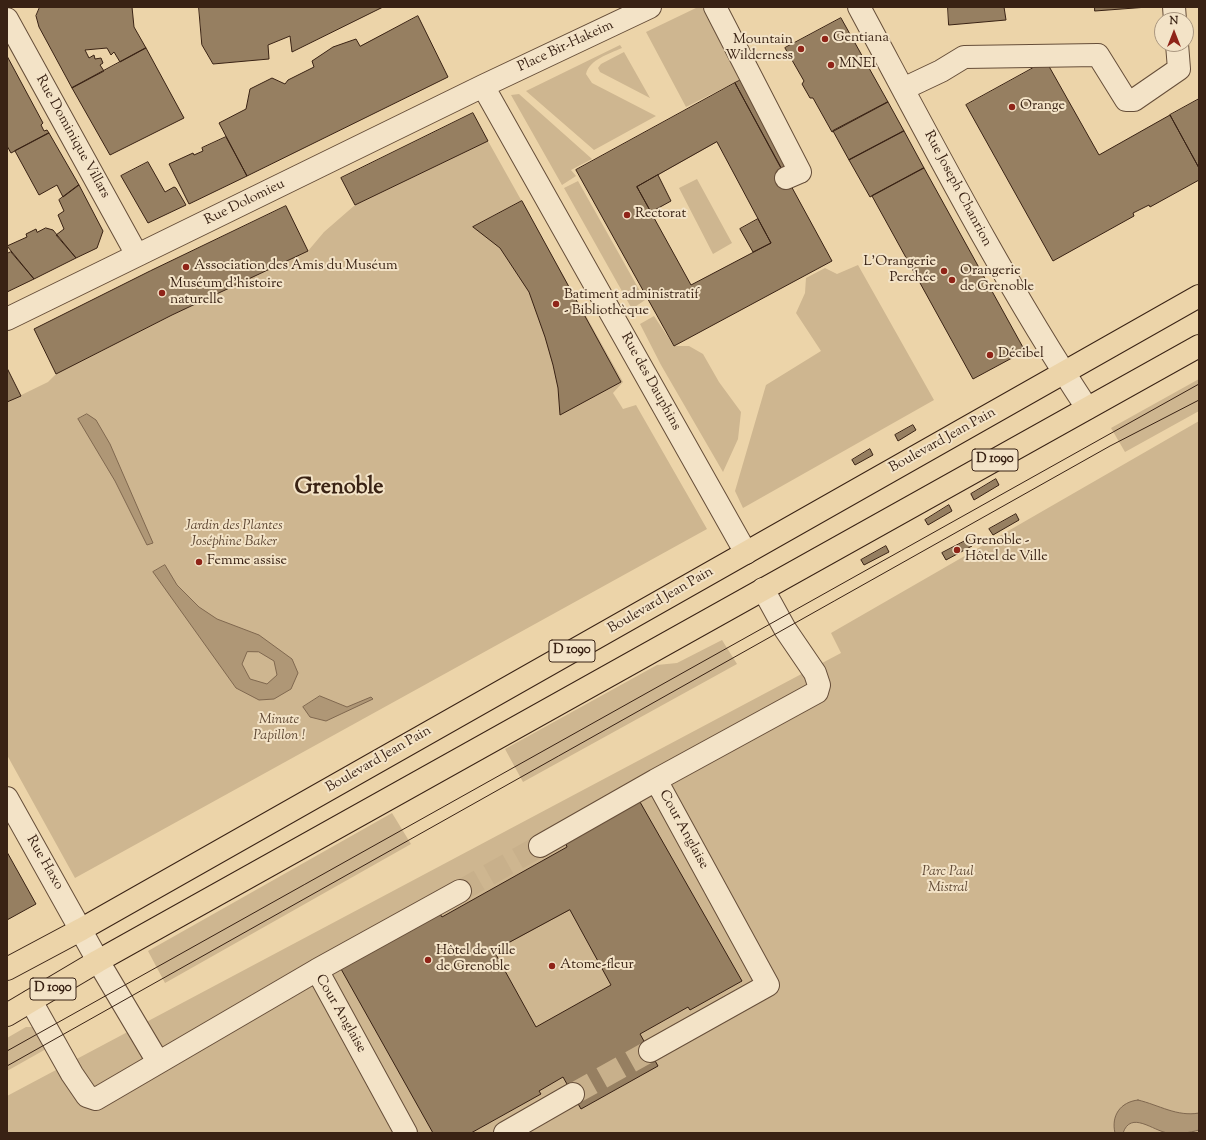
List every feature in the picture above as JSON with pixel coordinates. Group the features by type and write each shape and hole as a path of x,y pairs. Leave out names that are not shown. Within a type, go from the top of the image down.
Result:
{"main road":[{"name":"Boulevard Jean Pain","path":"7,969 82,929 1199,296"},
{"name":"D 1090","path":"7,1015 98,961 1199,346"}],"street":[{"name":"Place Bir-Hakeim","path":"483,86 650,7"},
{"path":"715,7 800,172 786,178"},
{"name":"Rue Joseph Chanrion","path":"859,7 972,219 1026,313 1086,408"},
{"name":"Rue Dominique Villars","path":"7,19 137,255"},
{"path":"903,89 941,72 964,57 1098,55 1126,100 1134,100 1179,69 1178,52"},
{"name":"Rue Dolomieu","path":"7,319 483,86"},
{"name":"Rue des Dauphins","path":"483,86 746,553"},
{"name":"Cour Anglaise","path":"650,1051 768,985 656,780 816,692 819,686 815,673 785,628 763,589"},
{"path":"540,846 656,780"},
{"name":"Rue Haxo","path":"7,798 82,929"},
{"path":"316,970 460,891"},
{"path":"82,929 98,961 158,1062"},
{"name":"Cour Anglaise","path":"32,1001 72,1074 88,1096 96,1099 316,970 406,1133"},
{"path":"505,1133 573,1094"}],"green space":[{"path":"698,7 702,7 742,79 686,107 646,32"},
{"path":"620,45 622,48 591,64 586,74 592,83 656,116 594,150 526,91"},
{"path":"624,52 650,98 600,72 598,68 601,64"},
{"path":"519,94 592,159 571,170 576,176 562,185 511,95"},
{"name":"Jardin des Plantes Joséphine Baker","path":"488,141 623,382 613,393 623,409 636,405 707,529 75,878 7,755 7,402 48,382 56,374 172,315 308,251 324,232 355,205"},
{"path":"697,179 732,243 713,254 679,188"},
{"path":"578,181 645,300 632,309 564,188"},
{"path":"858,265 934,400 743,508 735,491 766,385 821,351 796,313 805,293 806,278 825,268 837,274"},
{"path":"654,316 674,346 689,346 703,354 719,382 741,412 738,439 723,472 661,365 640,324"},
{"path":"1199,379 1199,411 1125,452 1111,428"},
{"name":"Parc Paul Mistral","path":"1199,421 1199,1133 7,1133 7,1096 841,653 831,633"},
{"path":"722,640 737,664 523,782 505,749 657,665 677,663"},
{"path":"392,813 411,844 165,983 148,951"},
{"path":"26,1027 32,1027 36,1030 46,1049 7,1071 7,1038"}],"shaded area":[{"path":"87,414 96,420 110,444 153,543 147,545 115,481 78,419"},
{"path":"165,565 177,585 199,607 217,619 259,635 292,659 298,673 291,689 274,699 259,700 236,688 153,572","holes":["247,652 259,652 274,661 277,675 267,684 250,679 242,664"]},
{"path":"320,696 347,707 371,697 373,699 326,721 310,717 303,707"},
{"path":"1138,1100 1176,1112 1191,1114 1199,1113 1199,1130 1184,1133 1168,1133 1137,1122 1131,1123 1127,1126 1123,1133 1115,1133 1114,1121 1118,1111 1126,1104"}],"building":[{"path":"40,7 132,7 134,27 146,48 120,62 114,52 111,55 107,48 85,50 89,58 94,55 95,59 101,58 103,63 100,65 104,71 72,88 39,27 36,16"},
{"path":"199,7 383,7 292,52 290,36 268,45 269,59 213,64 202,45"},
{"path":"948,7 1004,7 1006,20 949,25"},
{"path":"1095,7 1148,7 1095,11"},
{"path":"418,16 448,77 247,176 219,123 246,109 250,89 272,78 285,84 288,80 314,67 312,61 333,47 356,39 360,46"},
{"name":"MNEI","path":"841,18 888,102 832,132 813,98 810,98 802,84 804,81 785,48"},
{"path":"146,48 184,118 110,155 72,88"},
{"path":"7,56 43,123 41,125 44,131 47,130 49,133 11,153 7,146"},
{"path":"1046,61 1099,155 1170,115 1199,168 1199,180 1150,207 1149,205 1133,213 1134,216 1053,261 966,105"},
{"path":"741,80 790,168 783,172 735,83"},
{"name":"Rectorat","path":"735,83 832,261 674,346 576,170","holes":["717,142 771,243 691,285 637,187"]},
{"path":"1199,99 1199,168 1170,115"},
{"path":"888,102 904,131 849,160 833,131"},
{"path":"473,113 488,141 355,205 341,178"},
{"path":"904,131 924,168 870,197 849,160"},
{"path":"49,133 79,185 63,197 57,185 39,195 15,151"},
{"path":"226,137 247,176 189,204 169,164 193,153 194,155 203,151 202,148"},
{"path":"148,162 165,192 174,187 176,188 186,205 148,223 121,176"},
{"name":"Orangerie de Grenoble","path":"924,168 1025,351 973,379 872,196"},
{"path":"658,175 671,201 651,212 637,187"},
{"path":"79,185 103,231 97,248 76,258 56,235 64,229 58,215 64,211 59,200"},
{"name":"Batiment administratif - Bibliothèque","path":"522,201 621,382 560,415 558,388 553,365 529,292 500,248 473,227"},
{"name":"Muséum d'histoire naturelle","path":"286,206 308,251 172,315 56,374 34,329 150,271"},
{"path":"758,219 771,243 753,252 740,229"},
{"path":"46,228 53,230 76,258 34,279 7,246 27,237 26,234 36,229 37,232"},
{"path":"11,252 34,279 7,292 7,254"},
{"path":"7,368 21,396 7,402"},
{"path":"913,425 916,430 898,441 895,435"},
{"path":"870,449 873,455 855,465 852,460"},
{"name":"Grenoble - Hôtel de Ville","path":"996,479 999,485 974,500 971,494"},
{"name":"Grenoble - Hôtel de Ville","path":"949,505 952,511 928,525 925,520"},
{"name":"Grenoble - Hôtel de Ville","path":"1016,514 1019,520 993,535 989,529"},
{"name":"Grenoble - Hôtel de Ville","path":"969,539 972,546 946,560 942,553"},
{"path":"886,546 889,552 864,565 861,560"},
{"name":"Hôtel de ville de Grenoble","path":"640,802 742,981 690,1010 688,1007 640,1034 658,1066 581,1109 563,1077 539,1091 541,1094 471,1133 433,1133 341,969 440,914 442,917 567,847 566,844","holes":["570,910 611,985 536,1027 494,951"]},
{"path":"7,852 36,904 7,920"}],"tunnel":[{"path":"460,891 540,846"},
{"path":"573,1094 650,1051"}],"tram line":[{"path":"7,1051 1199,384"},
{"path":"7,1066 1110,446 1199,400"}],"place":[{"name":"Gentiana","path":"825,39"},
{"name":"Mountain Wilderness","path":"801,49"},
{"name":"MNEI","path":"831,65"},
{"name":"Orange","path":"1012,107"},
{"name":"Rectorat","path":"627,215"},
{"name":"Association des Amis du Muséum","path":"186,267"},
{"name":"L'Orangerie Perchée","path":"944,271"},
{"name":"Orangerie de Grenoble","path":"952,280"},
{"name":"Muséum d'histoire naturelle","path":"162,293"},
{"name":"Batiment administratif - Bibliothèque","path":"556,304"},
{"name":"Décibel","path":"990,355"},
{"name":"Grenoble - Hôtel de Ville","path":"957,550"},
{"name":"Femme assise","path":"199,562"},
{"name":"Hôtel de ville de Grenoble","path":"428,960"},
{"name":"Atome-fleur","path":"552,966"}],"district":[{"name":"Grenoble","path":"339,489"}],"park label":[{"name":"Minute Papillon !","path":"279,730"}]}
